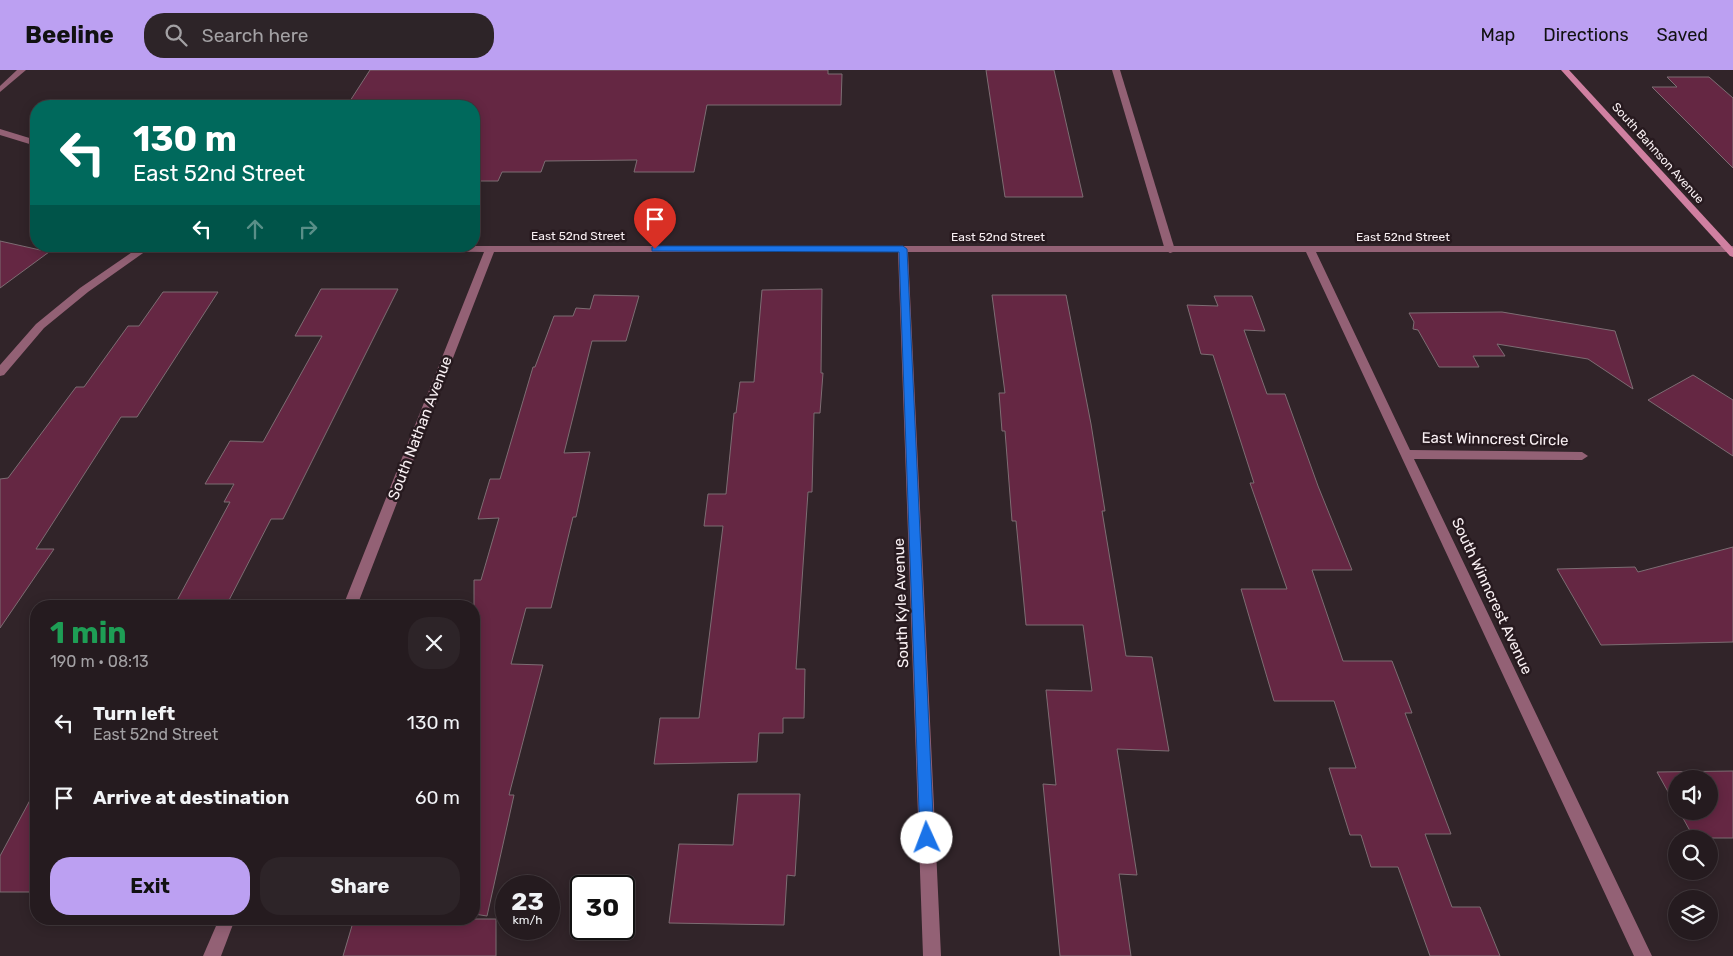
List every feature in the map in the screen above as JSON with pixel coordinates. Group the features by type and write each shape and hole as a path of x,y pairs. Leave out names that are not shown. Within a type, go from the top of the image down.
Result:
{"street":[{"path":"0,90 22,70"},
{"path":"1116,70 1170,250"},
{"name":"South Bahnson Avenue","path":"1565,70 1732,250"},
{"path":"0,132 30,141"},
{"name":"East 52nd Street","path":"480,249 1732,250"},
{"name":"South Nathan Avenue","path":"352,600 490,249"},
{"name":"South Kyle Avenue","path":"903,249 932,956"},
{"name":"South Winncrest Avenue","path":"1310,250 1643,956"},
{"path":"0,372 40,326 84,290 139,252"},
{"name":"East Winncrest Circle","path":"1407,454 1582,456"},
{"path":"212,956 224,925"}],"building":[{"path":"370,70 828,70 828,74 842,74 841,105 707,105 694,172 634,172 637,160 545,161 541,172 502,172 498,181 480,181 480,100 351,100"},
{"path":"986,70 1054,70 1083,197 1005,197"},
{"path":"1667,77 1709,77 1733,98 1733,168 1652,87 1677,87"},
{"path":"0,241 30,248 30,252 49,252 0,288"},
{"path":"321,289 398,289 283,519 271,519 229,600 177,600 230,502 224,502 234,484 205,484 230,441 263,442 322,336 295,336"},
{"path":"822,289 821,373 823,373 820,413 814,413 812,492 808,492 796,669 805,669 804,718 783,718 783,733 759,733 757,762 654,764 660,718 699,718 723,526 704,526 708,494 726,494 734,413 736,413 740,382 754,382 762,290"},
{"path":"163,292 218,292 137,417 121,417 36,549 54,549 0,628 0,479 8,478 76,387 84,387 128,326 139,326"},
{"path":"594,295 639,296 626,341 592,341 564,453 590,452 576,517 573,517 551,608 526,608 511,664 543,665 509,795 514,795 487,916 480,915 480,600 474,600 474,580 481,580 499,518 478,519 490,479 500,479 533,367 535,367 554,316 573,316 576,308 590,309"},
{"path":"992,295 1066,295 1091,424 1105,511 1102,511 1126,656 1152,657 1169,751 1117,749 1137,875 1119,874 1131,956 1060,956 1043,784 1056,785 1046,690 1092,691 1083,625 1026,625 1016,521 1012,521 1005,431 1002,431 999,393 1005,393"},
{"path":"1214,296 1252,296 1265,331 1244,330 1267,394 1285,394 1318,486 1352,570 1312,570 1343,661 1392,661 1412,713 1405,713 1451,834 1425,834 1452,907 1480,907 1500,956 1430,956 1398,867 1371,867 1361,835 1350,835 1329,768 1356,768 1334,701 1274,701 1241,589 1287,589 1250,483 1254,483 1213,355 1201,354 1187,305 1218,306"},
{"path":"1502,312 1615,331 1633,389 1588,359 1497,344 1505,356 1473,356 1479,367 1439,367 1418,330 1413,329 1414,322 1409,313"},
{"path":"1693,375 1733,400 1733,456 1648,400"},
{"path":"1733,547 1733,642 1601,645 1557,569 1635,567 1638,572"},
{"path":"1718,771 1733,771 1733,838 1718,838 1718,830 1690,830 1684,820 1718,820"},
{"path":"1657,772 1668,772 1668,792"},
{"path":"738,794 800,794 795,876 787,875 784,925 669,923 679,844 733,845"},
{"path":"30,800 30,892 0,892 0,856"},
{"path":"480,919 495,919 496,956 343,956 352,925 480,925"}],"route":[{"path":"655,249 903,249 927,838"}]}
